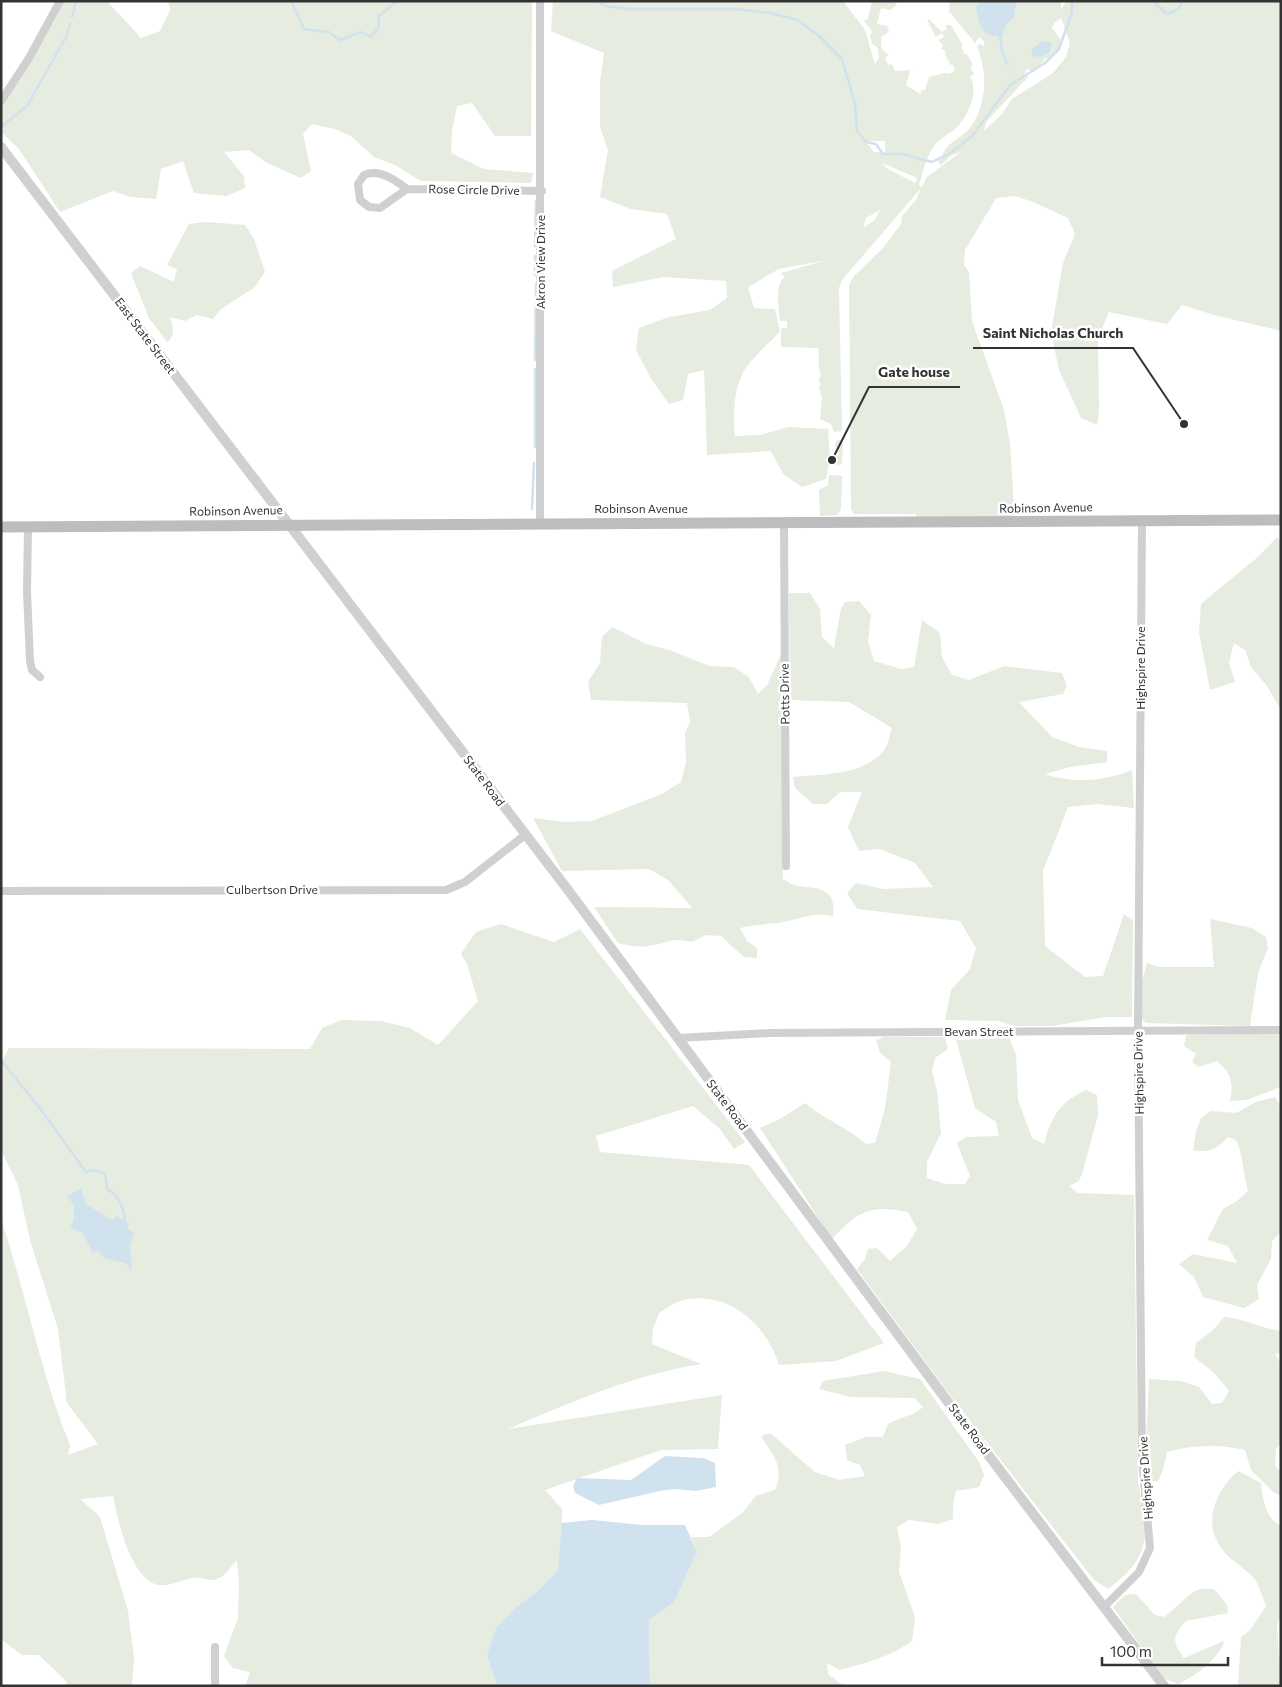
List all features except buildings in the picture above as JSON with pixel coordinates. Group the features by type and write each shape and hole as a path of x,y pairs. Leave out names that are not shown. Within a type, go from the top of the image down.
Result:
{"main road":[{"name":"Robinson Avenue","path":"1,527 1281,520"}],"street":[{"path":"1,101 29,58 60,1"},
{"name":"Akron View Drive","path":"540,1 542,191 540,524"},
{"name":"East State Street","path":"1,147 290,524"},
{"name":"Rose Circle Drive","path":"407,189 380,208 373,207 360,200 358,184 364,175 375,172 407,189 542,191"},
{"name":"Highspire Drive","path":"1104,1607 1138,1572 1150,1548 1142,1459 1138,1031 1142,521"},
{"name":"Potts Drive","path":"784,522 786,866"},
{"name":"State Road","path":"290,524 1164,1686"},
{"path":"28,527 27,592 30,661 32,670 40,677"},
{"name":"Culbertson Drive","path":"1,892 446,890 465,882 525,835"},
{"name":"Bevan Street","path":"678,1038 770,1033 1281,1030"},
{"path":"215,1647 215,1686"}],"shaded area":[{"path":"60,1 107,1 141,38 160,31 170,10 168,1 532,1 531,136 495,136 472,103 457,106 452,131 451,153 484,169 533,173 531,183 421,181 395,165 374,157 351,136 335,129 312,124 303,134 311,171 301,178 267,163 249,150 224,152 244,176 245,188 226,196 194,193 183,161 161,169 156,199 130,197 113,191 60,212 19,149 1,132 1,101"},
{"path":"553,1 843,1 865,30 875,64 879,58 878,48 872,44 870,36 872,31 864,21 868,19 872,1 894,1 897,5 890,10 881,8 877,24 887,26 889,32 882,36 881,42 882,49 889,55 885,58 888,65 892,64 895,71 914,70 910,71 906,85 920,94 922,90 925,90 929,77 945,73 950,74 955,70 953,65 948,64 950,63 946,56 944,56 946,54 941,49 943,45 938,40 944,37 942,33 936,37 927,20 929,19 942,32 947,29 946,25 951,25 963,46 961,47 965,55 967,54 973,65 970,67 974,74 970,76 973,82 972,102 958,126 939,140 931,150 919,185 922,187 927,177 962,151 951,156 941,165 938,161 946,148 970,128 976,119 983,99 983,67 977,46 980,44 984,46 984,41 979,37 975,43 949,11 950,1 1061,1 1061,10 1066,1 1281,1 1281,331 1214,315 1182,305 1167,324 1109,312 1098,338 1099,412 1097,425 1081,418 1059,370 1051,332 1063,263 1075,234 1068,218 1033,202 1015,196 996,198 965,250 964,265 969,272 972,321 1004,410 1010,444 1015,522 916,523 916,514 854,514 851,509 849,285 854,276 883,248 901,224 902,216 916,200 921,188 842,280 839,288 842,431 834,432 831,424 820,419 822,398 819,387 821,384 818,379 821,376 818,348 781,347 781,328 787,328 787,321 780,321 778,291 785,277 781,273 827,260 779,269 748,287 754,308 775,309 780,332 759,352 739,381 734,409 735,436 760,435 789,427 828,429 830,457 826,479 802,487 783,474 771,451 707,455 704,370 688,374 683,400 669,404 652,380 636,350 639,328 669,317 710,310 727,298 726,281 663,277 613,287 612,271 676,239 667,214 631,209 600,197 608,150 600,127 600,82 604,53 551,31","holes":["1061,18 1070,43 1066,57 1053,73 1012,99 1001,115 984,131 986,122 1028,77 1024,75 1027,69 1034,72 1045,59 1056,54 1062,42 1052,28 1054,23","865,141 885,141 885,152 874,152","882,163 917,178 915,183 886,168","880,210 875,220 863,228 866,218"]},
{"path":"206,222 245,225 254,239 265,272 254,288 221,309 213,319 197,315 185,321 170,317 173,334 167,342 149,318 131,273 140,266 174,282 177,269 167,265 189,224"},
{"path":"843,439 842,464 837,465 837,456 840,455 835,445 836,441"},
{"path":"829,475 842,476 841,509 837,515 820,516 819,490 828,485"},
{"path":"1277,537 1281,541 1281,710 1267,686 1251,667 1245,650 1234,643 1229,663 1235,682 1210,690 1199,632 1201,604 1259,556"},
{"path":"789,593 810,593 820,609 822,637 834,648 841,609 845,602 859,601 871,615 868,641 874,661 901,669 914,667 922,620 940,633 942,657 952,675 969,680 1004,666 1062,673 1067,686 1063,694 1019,702 1052,737 1079,747 1107,751 1107,762 1070,767 1045,774 1066,779 1089,780 1111,777 1132,770 1134,808 1097,804 1068,807 1043,871 1045,946 1085,977 1103,976 1124,914 1133,920 1132,1017 1106,1017 1052,1026 1015,1026 998,1021 945,1020 951,990 970,969 976,948 960,921 857,909 847,893 856,883 884,889 933,887 915,863 880,849 859,851 848,827 862,792 840,792 827,804 813,804 795,788 793,777 842,772 865,765 876,759 888,743 892,728 849,702 790,700"},
{"path":"612,627 646,644 670,650 709,666 734,667 749,677 758,694 767,685 781,654 783,879 795,885 824,891 832,900 833,916 813,915 783,922 740,928 747,941 757,948 757,958 744,957 721,936 706,935 692,942 676,940 649,946 631,946 618,943 594,907 692,908 668,880 649,869 562,871 533,818 565,822 592,821 662,794 681,782 686,763 685,733 690,722 687,703 591,700 588,682 600,663 602,637"},
{"path":"1210,919 1252,928 1266,937 1268,948 1258,973 1250,1026 1146,1023 1142,1019 1142,981 1147,963 1159,967 1214,967"},
{"path":"501,924 554,942 580,929 745,1142 734,1149 720,1129 693,1106 596,1136 600,1152 749,1165 884,1343 836,1361 779,1365 765,1337 745,1315 719,1301 703,1298 687,1299 673,1304 659,1313 653,1329 652,1344 701,1364 651,1375 603,1390 508,1429 722,1395 718,1449 661,1450 545,1490 562,1509 562,1533 558,1570 540,1589 515,1608 496,1627 487,1655 497,1686 245,1686 250,1672 233,1668 224,1656 238,1618 239,1584 237,1560 223,1576 216,1579 192,1578 158,1585 148,1580 140,1572 133,1560 122,1533 113,1496 80,1499 100,1517 128,1611 134,1658 132,1686 67,1686 66,1681 39,1655 22,1655 1,1639 1,1219 50,1389 70,1445 68,1455 98,1444 67,1403 58,1329 30,1240 18,1185 1,1150 1,1062 9,1048 310,1049 322,1028 341,1020 381,1021 410,1028 438,1045 478,1001 467,964 461,954 476,932"},
{"path":"1281,1033 1281,1087 1246,1100 1230,1101 1232,1089 1226,1070 1217,1061 1198,1067 1192,1062 1196,1054 1184,1046 1186,1035"},
{"path":"883,1037 945,1037 948,1049 935,1058 932,1071 937,1091 941,1133 927,1162 927,1178 945,1184 965,1184 970,1176 957,1143 966,1137 999,1136 996,1122 975,1108 956,1040 1009,1038 1016,1054 1018,1100 1032,1138 1044,1144 1053,1119 1069,1100 1086,1090 1097,1095 1098,1115 1083,1171 1079,1181 1069,1186 1078,1193 1134,1195 1138,1482 1145,1530 1144,1542 1134,1565 1108,1589 1094,1580 950,1395 857,1269 865,1259 868,1249 877,1248 890,1261 906,1247 917,1229 908,1212 883,1209 865,1212 849,1222 832,1239 760,1128 778,1120 805,1103 866,1144 875,1143 885,1109 891,1062 880,1053 876,1041"},
{"path":"1275,1097 1281,1107 1281,1232 1272,1241 1271,1259 1257,1285 1259,1299 1244,1308 1203,1297 1194,1277 1179,1264 1193,1254 1237,1263 1228,1246 1207,1240 1223,1209 1237,1201 1248,1191 1241,1153 1236,1140 1228,1137 1213,1149 1204,1151 1193,1150 1196,1131 1201,1118 1211,1111 1236,1113 1256,1102"},
{"path":"1224,1317 1281,1331 1281,1353 1275,1354 1281,1363 1281,1443 1276,1449 1275,1466 1281,1472 1281,1496 1273,1492 1251,1470 1245,1450 1225,1447 1195,1447 1167,1452 1163,1470 1158,1481 1149,1482 1145,1462 1149,1379 1181,1381 1199,1387 1212,1404 1222,1403 1229,1391 1213,1372 1194,1357 1196,1343 1213,1330"},
{"path":"884,1371 920,1379 979,1462 984,1475 979,1487 956,1491 953,1504 953,1519 938,1524 909,1520 897,1527 901,1547 899,1572 915,1617 912,1641 886,1656 840,1670 827,1663 828,1674 844,1686 650,1686 649,1620 674,1602 697,1552 691,1537 709,1537 742,1513 756,1496 775,1490 779,1474 778,1467 761,1436 770,1433 815,1472 839,1480 865,1476 860,1465 847,1460 845,1445 866,1437 883,1437 888,1424 915,1413 923,1407 915,1398 850,1397 819,1389 823,1381"},
{"path":"1238,1471 1261,1483 1268,1513 1281,1526 1281,1617 1277,1624 1279,1657 1281,1657 1281,1686 1238,1686 1241,1637 1250,1630 1266,1606 1256,1581 1227,1555 1219,1545 1214,1534 1212,1523 1216,1501 1229,1480"},
{"path":"1199,1589 1214,1589 1227,1605 1228,1613 1186,1621 1176,1635 1175,1643 1184,1658 1224,1641 1213,1660 1191,1677 1178,1684 1163,1678 1113,1607 1125,1595 1136,1594 1155,1615 1164,1617 1190,1594"}],"water":[{"path":"981,1 1016,1 1014,17 1006,25 1002,36 990,35 982,29 976,7"},
{"path":"1043,41 1049,41 1052,44 1049,53 1039,57 1033,56 1031,49"},
{"path":"81,1188 86,1204 111,1220 117,1216 129,1224 127,1228 134,1233 130,1246 132,1270 125,1263 104,1258 99,1252 92,1252 83,1233 70,1228 74,1219 74,1205 67,1197"},
{"path":"665,1456 703,1458 715,1463 716,1487 696,1491 674,1489 660,1491 599,1505 575,1493 573,1486 577,1478 631,1480"},
{"path":"592,1520 642,1525 685,1525 697,1552 674,1602 649,1620 650,1686 497,1686 487,1655 496,1627 515,1608 540,1589 558,1570 562,1523"}],"waterway":[{"path":"72,17 76,1"},
{"path":"291,1 304,29 329,32 340,40 361,32 370,37 378,29 379,16 397,1"},
{"path":"596,1 606,6 627,9 737,9 770,13 798,20 819,36 842,59 855,104 857,131 866,142 876,144 883,154 902,154 932,162 952,152 973,135 1011,84 1045,63 1059,49 1072,12 1072,1"},
{"path":"1153,1 1167,14 1178,9 1183,1"},
{"path":"1,127 27,106 66,37 70,24"},
{"path":"1000,36 1002,52 1007,64"},
{"path":"497,196 513,196"},
{"path":"535,246 536,201"},
{"path":"535,256 535,275"},
{"path":"535,360 536,284"},
{"path":"535,369 535,447"},
{"path":"532,509 534,463"},
{"path":"1,1060 39,1107 86,1172 93,1170 105,1174 107,1189 120,1202 125,1220"}],"place":[{"name":"Saint Nicholas Church","path":"1184,424"},
{"name":"Gate house","path":"832,460"}]}
